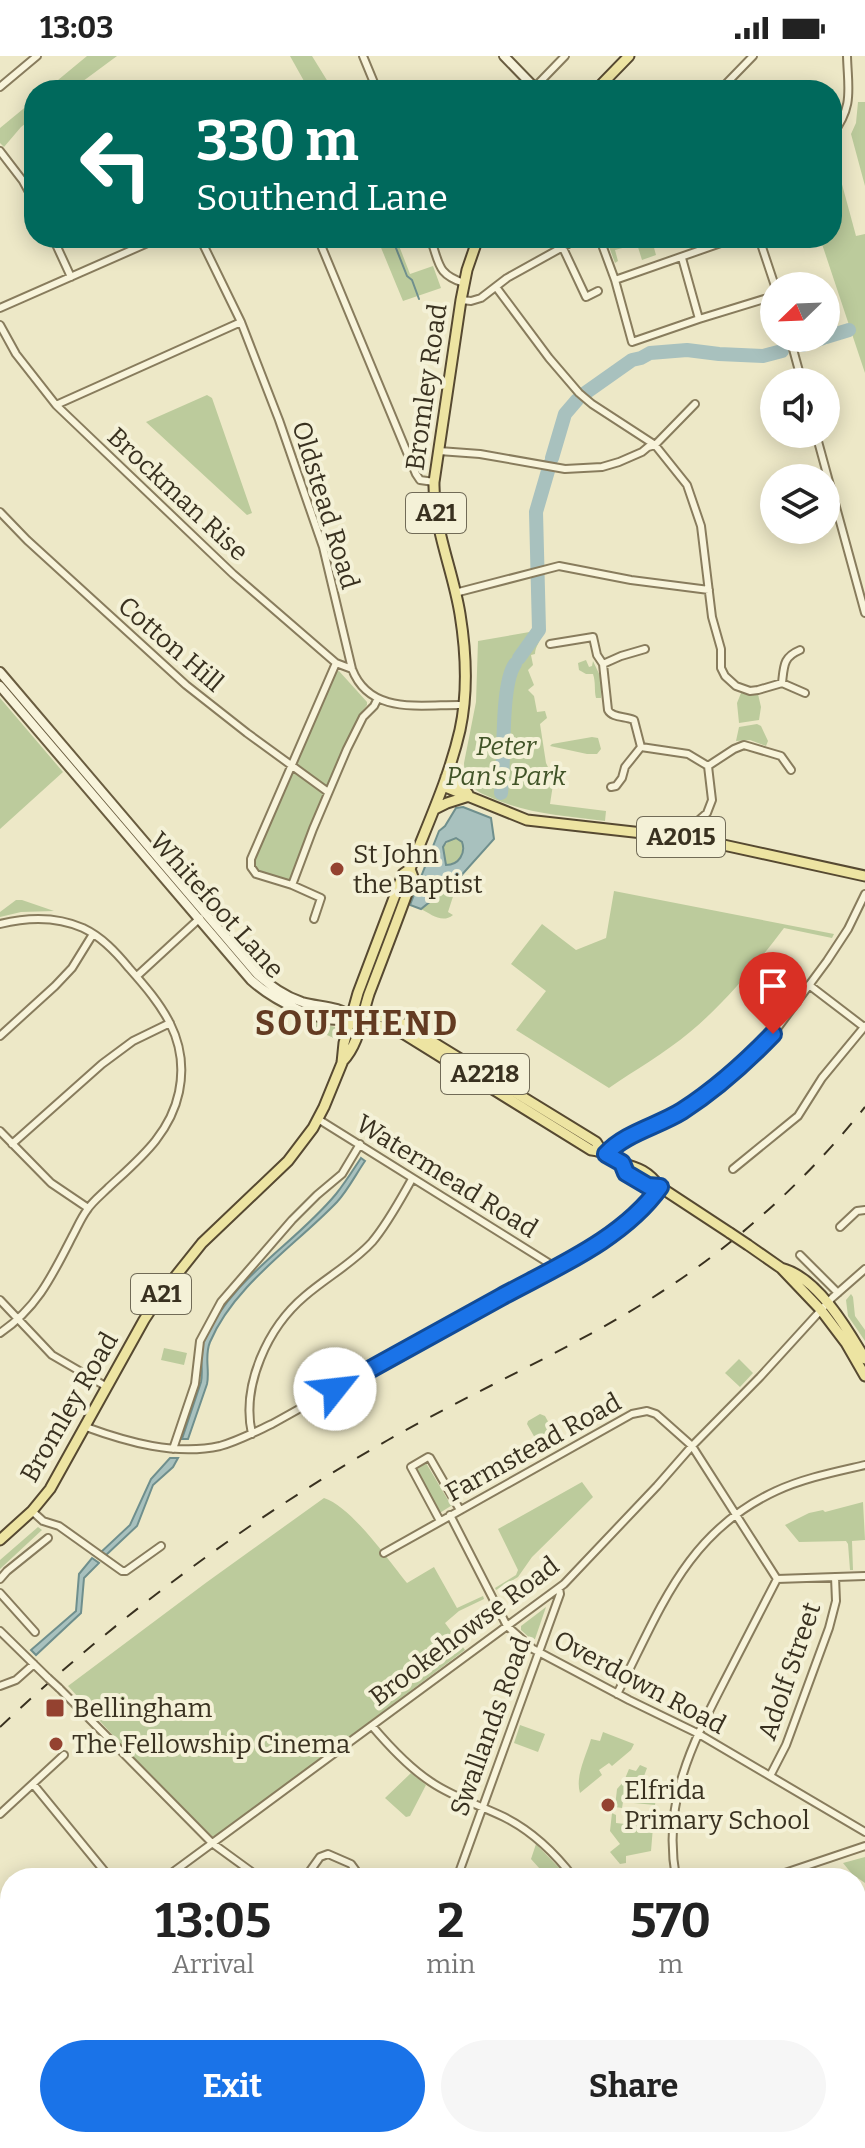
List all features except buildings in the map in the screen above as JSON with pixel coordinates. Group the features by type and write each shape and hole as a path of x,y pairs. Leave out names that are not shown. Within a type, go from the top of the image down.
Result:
{"main road":[{"path":"604,80 629,56"},
{"name":"Bromley Road","path":"0,1540 32,1511 58,1478 144,1320 167,1286 211,1233 288,1161 306,1140 342,1063 344,1043 358,993 403,874 410,869 434,810 460,730 464,705 463,635 436,515 434,482 461,300 474,248"},
{"name":"A2015","path":"444,782 458,782 469,796 527,820 696,839 865,876"},
{"path":"434,810 469,796"},
{"name":"Bromley Road","path":"342,1063 351,1053 368,996 413,877 410,869"},
{"name":"A2218","path":"352,1018 417,1037 513,1096 591,1150 631,1164 653,1177 660,1187 781,1268 846,1328 865,1359"},
{"name":"A2218","path":"824,1307 865,1376"}],"street":[{"path":"0,87 37,56"},
{"path":"363,56 373,80"},
{"path":"504,56 527,80"},
{"path":"543,80 565,56"},
{"path":"730,80 753,56"},
{"path":"842,120 847,112 849,94 847,56"},
{"path":"0,151 23,181"},
{"path":"58,248 71,277"},
{"path":"0,308 136,248"},
{"name":"Oldstead Road","path":"205,248 241,322 279,420 323,547 352,669 357,682 377,700"},
{"path":"322,248 416,474 420,480 434,482"},
{"path":"434,248 443,273 464,283"},
{"path":"461,300 481,298 507,278 559,248"},
{"path":"563,248 586,297 598,291"},
{"path":"603,248 632,342 760,300"},
{"path":"615,280 708,248"},
{"path":"762,248 770,272"},
{"path":"682,258 699,319"},
{"path":"496,287 579,393 655,445 687,485 701,526 712,617 725,676 736,686 750,691 782,683 805,693"},
{"path":"56,405 241,322"},
{"name":"Brockman Rise","path":"0,325 16,354 56,405 233,574 336,663 352,669"},
{"path":"439,451 480,454 565,469 602,467 655,445 695,404"},
{"path":"820,448 865,613"},
{"name":"Cotton Hill","path":"0,512 186,685 328,792"},
{"path":"455,593 559,566 631,580 709,590"},
{"path":"550,644 593,637 606,674 608,710 615,716 634,720 641,747"},
{"path":"603,664 645,649"},
{"path":"782,683 784,665 790,654 800,650"},
{"path":"314,919 321,898 292,885 259,876 251,863 336,663"},
{"name":"Whitefoot Lane","path":"0,672 202,916 251,980 272,997 303,1012 343,1021 352,1018"},
{"name":"Whitefoot Lane","path":"0,686 202,916"},
{"path":"292,885 328,792 363,717 377,700 399,704 464,705"},
{"path":"708,766 744,745 781,756 791,770"},
{"path":"641,747 688,754 708,766"},
{"path":"611,787 622,778 625,767 641,747"},
{"path":"696,839 699,820 707,813 712,800 708,766"},
{"path":"603,1152 681,1112 740,1067 773,1034 809,985 848,929 865,894"},
{"path":"137,976 202,916"},
{"path":"0,924 24,919 48,919 73,924 112,949 159,1002 179,1045 181,1073 179,1094 172,1115 155,1143 88,1208 43,1292 0,1333"},
{"path":"0,1036 72,968 93,934"},
{"path":"733,1169 798,1116 822,1078 865,1027 809,985"},
{"path":"12,1144 102,1064 133,1041 170,1023"},
{"name":"Watermead Road","path":"318,1119 555,1267"},
{"path":"0,1131 51,1183 88,1208"},
{"path":"173,1449 195,1384 200,1341 221,1302 292,1220 342,1174 360,1144"},
{"path":"252,1434 250,1424 257,1366 276,1329 301,1299 371,1243 412,1179"},
{"path":"86,1427 173,1449 217,1447 252,1434 555,1267 626,1224 660,1187"},
{"path":"840,1227 857,1211 865,1210"},
{"path":"800,1255 838,1293"},
{"name":"Brookehowse Road","path":"178,1868 559,1588 824,1307 865,1269"},
{"path":"0,1300 52,1355 107,1387"},
{"name":"Farmstead Road","path":"384,1553 636,1412 647,1411 656,1414 692,1446 777,1579"},
{"path":"440,1521 411,1467 428,1457 460,1510"},
{"path":"617,1694 668,1593 682,1570 709,1538 736,1514 787,1486 865,1465"},
{"path":"32,1511 43,1521 59,1526 122,1571 161,1546"},
{"name":"Overdown Road","path":"450,1515 507,1626 538,1652 697,1733 865,1832"},
{"path":"0,1579 48,1538"},
{"path":"675,1868 675,1806 684,1766 697,1733 777,1579 865,1576"},
{"name":"Adolf Street","path":"770,1776 786,1745 829,1628 836,1601 835,1577"},
{"name":"Swallands Road","path":"461,1868 560,1594 559,1588"},
{"path":"0,1593 35,1632"},
{"path":"0,1631 212,1843 246,1868"},
{"path":"0,1686 16,1680 34,1664"},
{"path":"372,1726 422,1775 446,1791 505,1818 529,1833 565,1868"},
{"path":"0,1814 64,1755"},
{"path":"33,1784 102,1868"},
{"path":"800,1868 865,1846"},
{"path":"312,1868 320,1857 328,1854 354,1868"}],"green space":[{"path":"87,56 117,56 85,80 58,80"},
{"path":"290,56 312,56 327,80 303,80"},
{"path":"858,102 865,102 865,186 851,134 856,123"},
{"path":"24,108 24,125 4,147 0,143 0,128"},
{"path":"842,184 856,236 865,234 865,373 840,298 840,272 831,272 823,248 842,248"},
{"path":"381,248 400,248 410,274 433,266 441,288 403,301"},
{"path":"610,248 622,248 615,250 618,261 615,263"},
{"path":"638,248 654,248 656,255 642,260"},
{"path":"207,395 212,398 252,513 247,515 146,422"},
{"name":"Peter Pan's Park","path":"541,630 535,654 531,655 533,665 528,670 534,685 528,690 534,696 537,712 545,711 547,718 540,724 546,763 553,770 554,778 550,804 606,811 605,821 549,814 508,804 477,790 466,776 464,763 476,702 478,641"},
{"path":"586,660 589,667 593,661 602,680 601,698 596,698 593,674 579,670 578,663"},
{"path":"339,671 367,705 323,796 291,881 288,882 258,872 254,862 335,672"},
{"path":"741,693 758,694 761,707 759,720 739,723 737,703"},
{"path":"0,698 63,772 0,829"},
{"path":"757,724 768,741 766,746 750,740 736,741 739,727"},
{"path":"598,738 601,749 597,754 550,746 552,744"},
{"path":"458,838 462,842 463,855 451,865 446,865 443,847 451,839"},
{"path":"459,878 448,912 453,915 445,919 421,909"},
{"path":"614,891 834,934 832,938 784,928 740,983 690,1032 609,1088 516,1030 546,991 511,964 542,924 576,950 606,938"},
{"path":"16,900 54,911 21,912 0,917 0,912"},
{"path":"292,1017 335,1027 339,1033 336,1039"},
{"path":"851,1294 855,1316 865,1330 865,1341 848,1316 846,1300"},
{"path":"164,1348 187,1353 184,1365 161,1360"},
{"path":"739,1359 753,1373 740,1387 725,1373"},
{"path":"540,1414 545,1416 561,1445 544,1454 527,1424"},
{"path":"426,1463 448,1500 451,1499 454,1504 438,1514 434,1508 437,1506 416,1470"},
{"path":"582,1482 593,1497 532,1557 518,1577 496,1590 518,1570 498,1529"},
{"path":"324,1498 335,1503 358,1523 407,1583 434,1567 457,1608 483,1596 484,1599 459,1611 445,1623 465,1650 246,1814 212,1836 140,1765 68,1686"},
{"path":"863,1502 865,1540 852,1541 853,1570 850,1570 846,1541 799,1542 785,1525 809,1513"},
{"path":"38,1527 42,1530 0,1569 0,1560"},
{"path":"546,1607 532,1640 521,1630 521,1626"},
{"path":"520,1725 545,1734 538,1752 514,1743"},
{"path":"603,1732 634,1744 612,1766 609,1763 599,1770 602,1775 580,1793 580,1773 591,1739 600,1741"},
{"path":"640,1765 647,1768 644,1776 658,1781 655,1805 623,1802 622,1808 615,1807 617,1789 629,1769 636,1771"},
{"path":"411,1773 426,1785 410,1816 406,1817 385,1798"},
{"path":"612,1813 616,1815 616,1823 653,1827 651,1851 626,1856 626,1863 620,1864 610,1852 620,1844 610,1831"},
{"path":"536,1844 559,1868 539,1868 531,1859"},
{"path":"865,1857 865,1868 847,1868 843,1863"}],"water":[{"path":"463,807 491,818 494,839 459,878 421,909 410,905 439,831 456,808","holes":["456,838 462,842 460,858 446,865 443,847 446,842"]},
{"path":"361,1158 365,1161 337,1202 250,1284 221,1321 208,1347 207,1384 188,1439 182,1439 201,1382 202,1345 216,1318 247,1280 339,1190"},
{"path":"170,1458 178,1458 173,1467 153,1485 137,1526 105,1556 100,1553 130,1525 151,1479"},
{"path":"92,1558 99,1563 84,1578 81,1613 36,1655 31,1650 76,1611 79,1574"}],"waterway":[{"path":"396,248 419,299"},
{"path":"840,333 849,330"},
{"path":"581,396 632,360 650,353 687,350 763,356 778,352"},
{"path":"552,458 565,414 577,400"},
{"path":"519,658 539,630 536,512 550,464"},
{"path":"501,793 505,706 510,674 515,664"}],"railway":[{"path":"0,1727 137,1609 285,1502 388,1440 608,1324 702,1264 788,1191 865,1107"}],"place":[{"name":"St John the Baptist","path":"337,869"},
{"name":"Bellingham","path":"55,1708"},
{"name":"The Fellowship Cinema","path":"56,1744"},
{"name":"Elfrida Primary School","path":"608,1805"}],"district":[{"name":"SOUTHEND","path":"357,1023"}],"route":[{"path":"335,1389 568,1260 626,1224 660,1187 648,1186 626,1173 622,1163 606,1154 613,1146 681,1112 709,1092 773,1034"}]}
